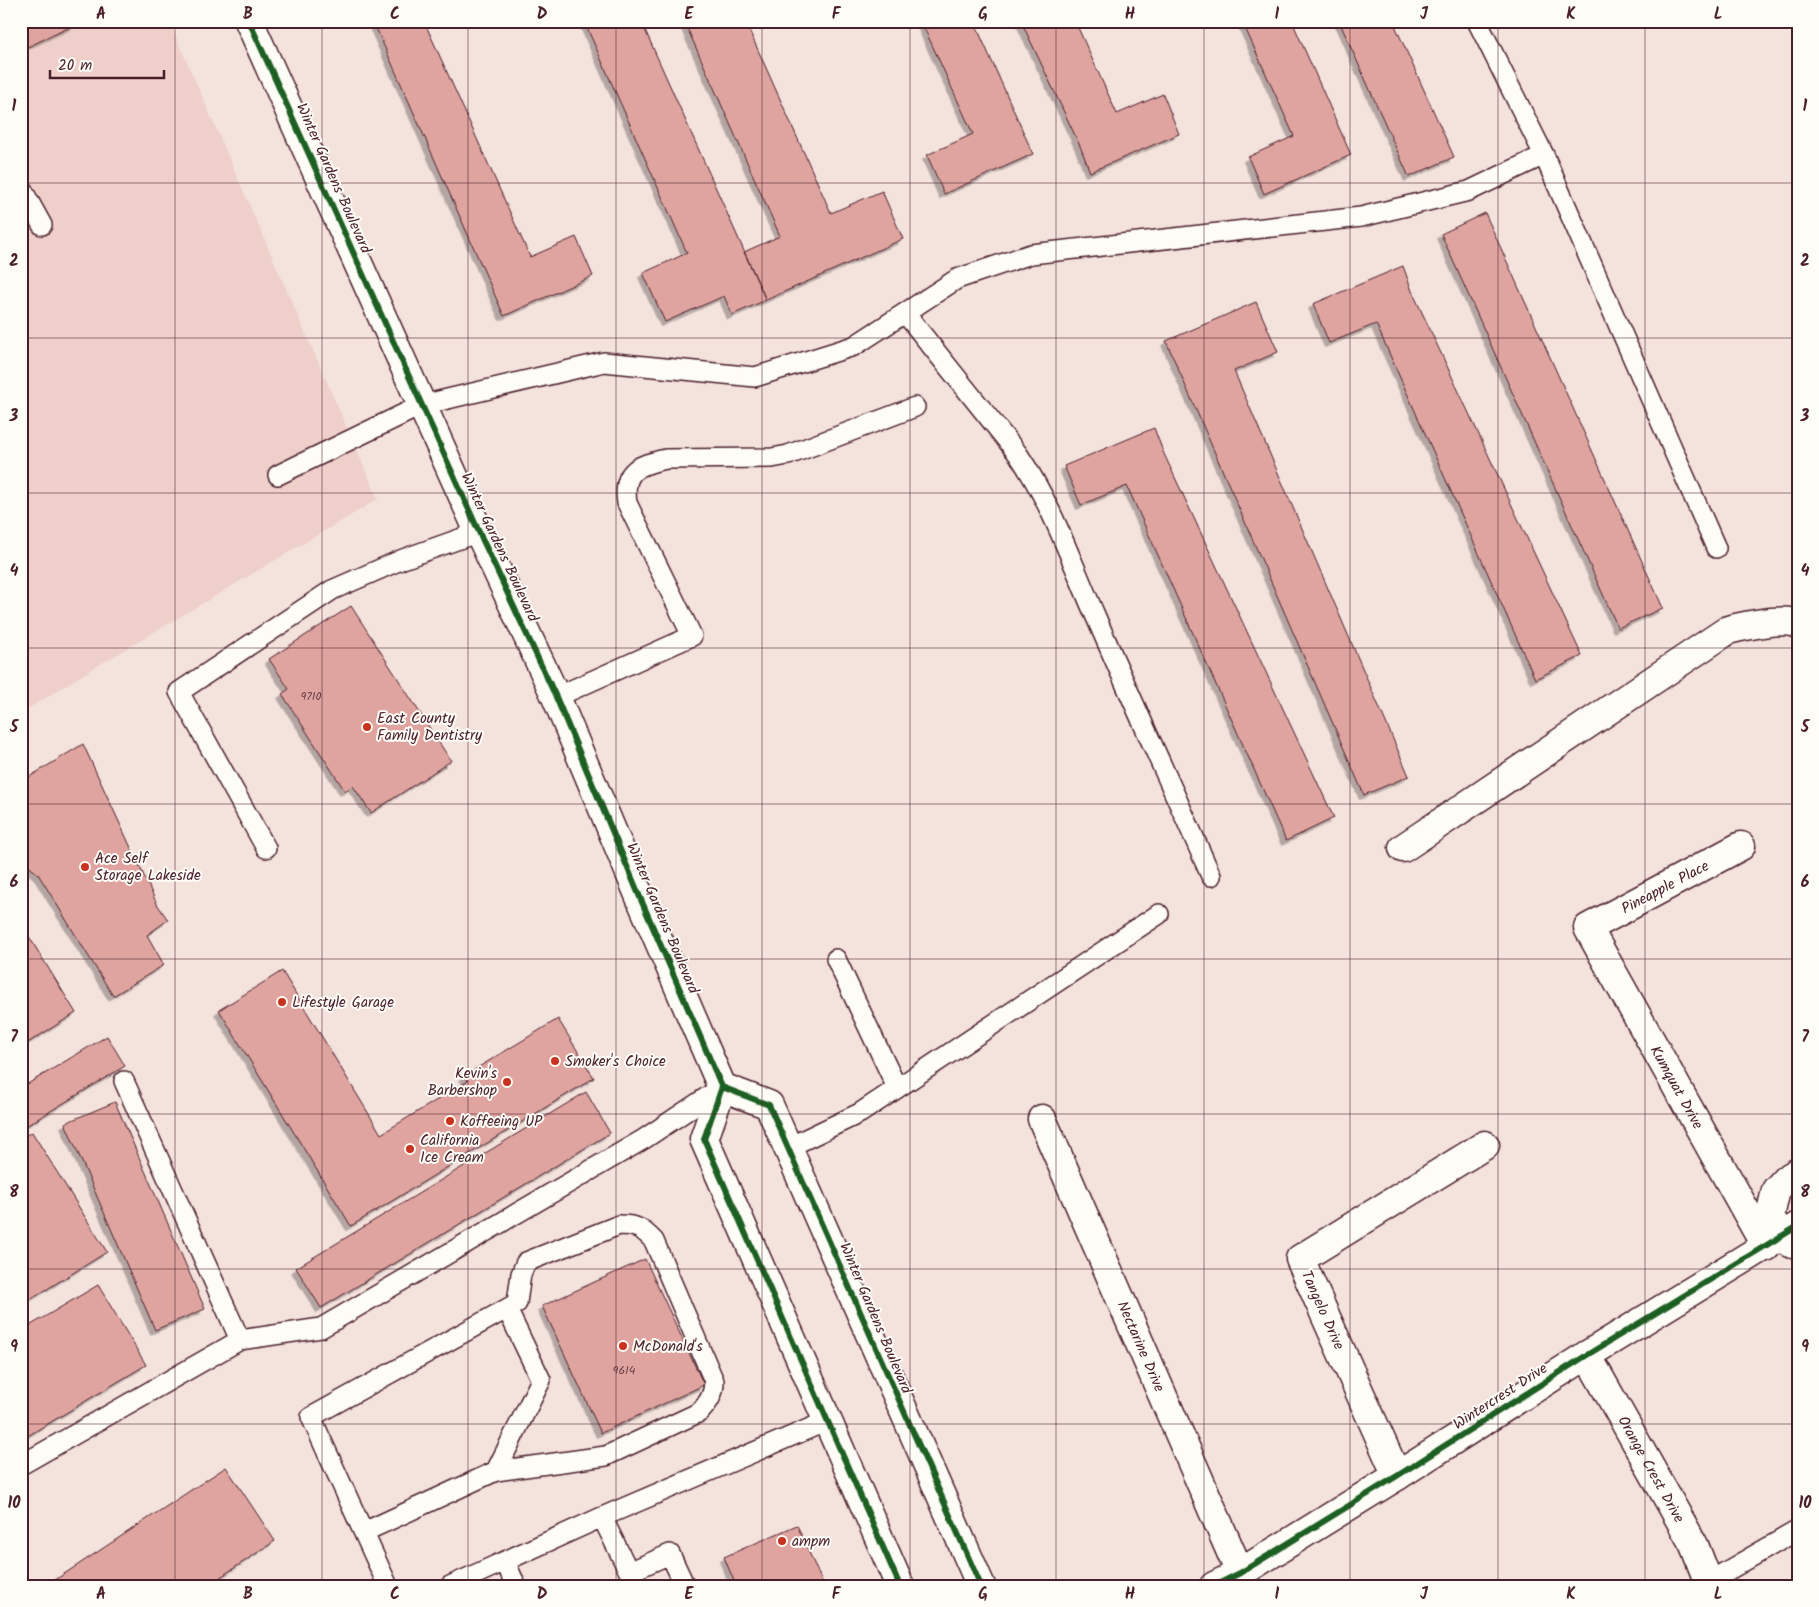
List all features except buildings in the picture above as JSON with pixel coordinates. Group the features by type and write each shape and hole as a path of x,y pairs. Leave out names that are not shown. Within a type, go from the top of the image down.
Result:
{"street":[{"name":"Winter Gardens Boulevard","path":"249,21 478,532 556,697 722,1087 769,1106 789,1147 981,1586"},
{"path":"1403,848 1728,630 1750,624 1770,622 1793,621 1798,624"},
{"name":"Pineapple Place","path":"1588,928 1741,846"},
{"name":"Kumquat Drive","path":"1588,928 1785,1239"},
{"path":"722,1087 704,1139 900,1586"},
{"name":"Nectarine Drive","path":"1042,1119 1240,1573"},
{"name":"Tangelo Drive","path":"1397,1476 1300,1259 1485,1145"},
{"path":"1785,1239 1770,1216 1776,1190 1798,1172"},
{"name":"Wintercrest Drive","path":"1214,1586 1240,1573 1397,1476 1587,1355 1785,1239"},
{"name":"Orange Crest Drive","path":"1587,1355 1694,1545 1709,1584"}],"lane":[{"path":"1478,21 1544,155 1716,548"},
{"path":"278,475 422,405 604,362 755,377 854,346 957,279 1031,254 1361,218 1469,191 1544,155"},
{"path":"21,188 42,225"},
{"path":"905,313 1018,454 1034,478 1047,502 1211,876"},
{"path":"556,697 692,636 627,503 626,484 636,468 666,459 772,458 788,455 915,407"},
{"path":"266,848 179,692 332,590 402,559 478,532"},
{"path":"789,1147 860,1113 1159,914"},
{"path":"836,960 897,1088"},
{"path":"124,1081 240,1340"},
{"path":"21,1465 240,1340 321,1328 644,1139 722,1087"},
{"path":"364,1532 496,1471 606,1456 700,1412 714,1392 714,1380 654,1241 646,1232 633,1225 619,1225 526,1262 520,1274 517,1303 311,1417 388,1586"},
{"path":"496,1471 541,1380 507,1308"},
{"path":"450,1586 827,1421"},
{"path":"602,1518 629,1572 670,1554 685,1586"},
{"path":"1709,1584 1798,1530"},
{"path":"505,1561 516,1586"}],"shaded area":[{"path":"21,21 169,21 378,499 21,713"}],"cycle path":[{"path":"249,21 479,532 556,697 722,1087 704,1139 900,1586"},
{"path":"722,1087 769,1105 981,1586"},
{"path":"1214,1586 1240,1573 1587,1355 1798,1226"}],"place":[{"name":"East County Family Dentistry","path":"367,727"},
{"name":"Ace Self Storage Lakeside","path":"85,867"},
{"name":"Lifestyle Garage","path":"282,1002"},
{"name":"Smoker's Choice","path":"555,1061"},
{"name":"Kevin's Barbershop","path":"507,1082"},
{"name":"Koffeeing UP","path":"450,1121"},
{"name":"California Ice Cream","path":"410,1149"},
{"name":"McDonald's","path":"623,1346"},
{"name":"ampm","path":"782,1541"}]}
